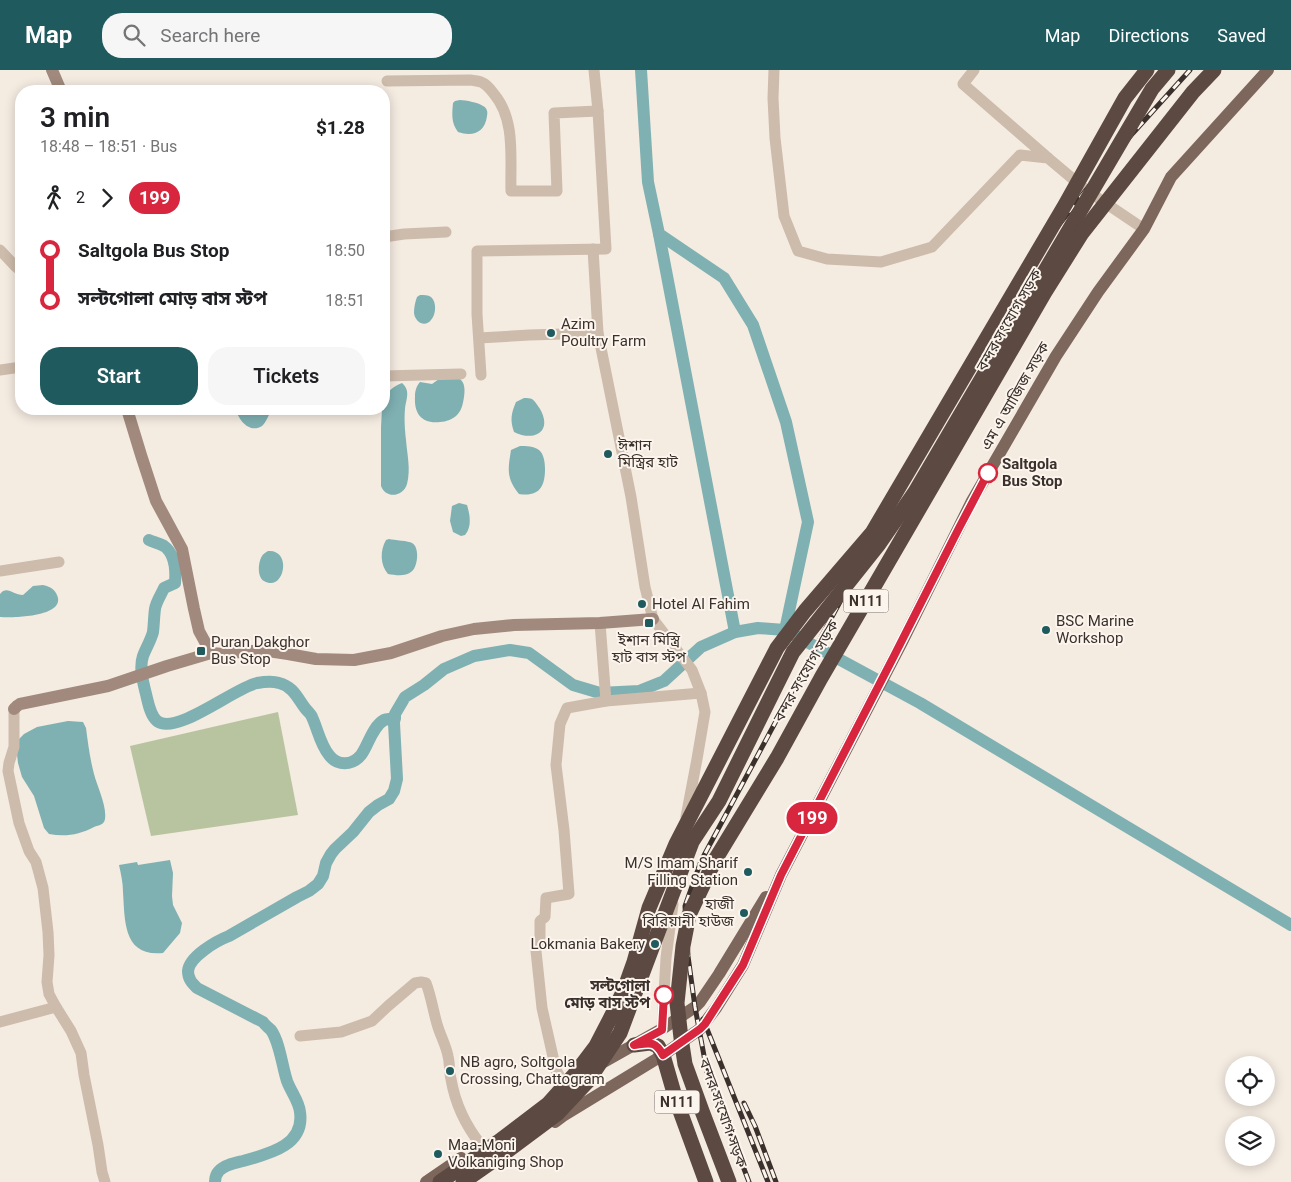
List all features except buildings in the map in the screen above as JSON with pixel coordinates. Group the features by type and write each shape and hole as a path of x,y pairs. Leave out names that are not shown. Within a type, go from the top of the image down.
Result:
{"highway":[{"path":"440,1182 498,1142 548,1104 574,1075 596,1046 612,1018 624,990 649,908 676,844 777,648 805,610 872,533 1065,205 1125,98 1147,70"},
{"path":"463,1182 557,1114 588,1081 620,1033 692,842 719,801 794,652 879,544 915,492 1152,89 1168,70"},
{"name":"বন্দর সংযোগ সড়ক","path":"729,1182 685,1064 680,1038 677,1003 683,946 689,915 715,860 777,758 826,670 1082,233 1193,92 1214,70"},
{"path":"634,1045 650,1043 658,1046 663,1055"},
{"name":"N111","path":"663,1055 676,1100 706,1182"}],"main road":[{"name":"এম এ আজিজ সড়ক","path":"475,1182 523,1149 563,1116 663,1055 700,1029 716,1008 743,965 781,875 902,642 972,501 1056,356 1098,292 1144,229 1171,177 1268,70"},
{"name":"এম এ আজিজ সড়ক","path":"426,1182 544,1101 564,1084 662,1030 695,1007 719,974 781,875"}],"street":[{"path":"52,70 58,85"},
{"path":"481,375 477,314 477,251 606,249 594,70"},
{"path":"774,70 774,138 784,216 798,251 827,259 882,262 932,246 1020,155 1048,158"},
{"path":"974,70 963,84 1086,190 1144,229"},
{"path":"387,81 471,80 482,83 490,89 500,102 506,115 510,150 511,191 557,191 554,113 598,110"},
{"path":"390,236 446,232"},
{"path":"593,249 598,333 631,498 645,588 653,619 692,670 701,693 705,712 698,759 679,851 666,958 662,1030"},
{"path":"0,250 15,266"},
{"path":"478,338 598,333"},
{"path":"0,370 15,368"},
{"path":"390,376 461,374"},
{"path":"129,415 156,501 182,550 199,631 211,653"},
{"path":"0,571 59,562"},
{"path":"106,1182 102,1172 81,1053 72,1031 49,994 47,982 48,932 43,888 36,862 23,836 19,823 8,771 14,747 14,709 20,704 101,688 211,653 268,651 316,659 354,660 391,653 442,636 474,629 514,625 600,623 653,619"},
{"path":"600,623 606,700"},
{"path":"564,1084 556,1070 549,1045 542,1008 536,951 540,937 540,921 545,917 546,898 569,894 556,765 560,724 567,708 606,700 701,693"},
{"path":"300,1036 341,1032 372,1022 415,983 426,983 437,1026 449,1058 451,1080 457,1102 462,1116 481,1145"},
{"path":"0,1022 56,1007"}],"green space":[{"path":"278,712 298,815 151,836 130,746"}],"water":[{"path":"460,100 479,104 486,109 486,122 481,130 473,134 458,132 454,125 453,103"},
{"path":"420,295 431,297 435,305 433,318 426,324 418,321 414,313 416,299"},
{"path":"439,379 460,379 462,381 464,385 463,404 459,413 447,421 428,421 420,417 416,408 416,391 420,382 432,384"},
{"path":"402,383 407,392 405,433 409,473 407,484 402,492 390,495 381,486 381,427 382,415 390,415 390,391"},
{"path":"524,398 533,400 543,417 543,429 534,435 521,435 514,432 512,417 514,406 516,402"},
{"path":"238,415 269,415 263,425 258,428 245,425"},
{"path":"520,446 537,449 541,452 544,459 544,481 540,489 532,494 519,494 510,478 511,450"},
{"path":"459,503 467,505 470,517 470,525 467,532 461,536 453,532 450,521 452,506"},
{"path":"386,540 415,545 417,562 409,574 388,574 385,570 382,562 382,553"},
{"path":"268,551 276,552 281,557 283,563 281,576 277,581 271,583 262,579 259,569 263,555"},
{"path":"43,585 56,593 58,601 55,607 48,611 27,616 0,617 0,594 3,591 8,590 23,595 33,586"},
{"path":"68,721 83,722 86,728 91,763 103,802 105,819 101,824 83,832 72,835 55,835 49,834 44,828 34,796 22,777 17,754 19,739 24,734 37,727"},
{"path":"170,860 173,873 173,905 182,923 180,933 163,953 150,953 140,949 133,943 129,935 124,914 123,885 119,865 137,862 138,865"}],"waterway":[{"path":"641,70 648,182 659,234 724,278 753,325 786,422 808,522 785,630"},
{"path":"659,234 735,632"},
{"path":"149,540 168,549 173,558 175,573 175,583 164,588 156,604 153,632 141,665 151,712 157,721 166,724 177,722 191,717 247,687 257,683 277,682 295,693 312,716 321,742 332,759 340,763 349,763 361,755 380,723 384,720 395,718"},
{"path":"215,1182 217,1173 224,1167 263,1155 283,1147 291,1141 297,1133 300,1124 300,1112 287,1081 279,1048 271,1030 263,1022 197,988 189,976 190,966 198,955 217,942 309,891 318,884 323,876 326,863 335,849 353,832 369,812 389,799 394,791 397,779 395,714 405,697 444,669 474,656 510,650 529,653 573,685 600,693 639,691 664,681 701,647 735,632 758,628 785,630 920,703 1291,925"}],"railway":[{"path":"749,1182 707,1072 695,1007 688,956 685,906 701,861 959,380 1016,280 1133,133 1190,70"},
{"path":"703,1019 768,1182"},
{"path":"744,1103 755,1126 776,1182"}],"bus line":[{"name":"199","path":"664,995 662,1030 634,1045 650,1043 658,1046 663,1055 705,1024 743,965 781,875 988,473"}],"place":[{"name":"Azim Poultry Farm","path":"551,333"},
{"name":"ঈশান মিস্ত্রির হাট","path":"608,454"},
{"name":"Saltgola Bus Stop","path":"988,473"},
{"name":"Hotel Al Fahim","path":"642,604"},
{"name":"ইশান মিস্ত্রি হাট বাস স্টপ","path":"649,623"},
{"name":"BSC Marine Workshop","path":"1046,630"},
{"name":"Puran Dakghor Bus Stop","path":"201,651"},
{"name":"M/S Imam Sharif Filling Station","path":"748,872"},
{"name":"হাজী বিরিয়ানী হাউজ","path":"744,913"},
{"name":"Lokmania Bakery","path":"655,944"},
{"name":"সল্টগোলা মোড় বাস স্টপ","path":"664,995"},
{"name":"NB agro, Soltgola Crossing, Chattogram","path":"450,1071"},
{"name":"Maa-Moni Volkaniging Shop","path":"438,1154"}]}
